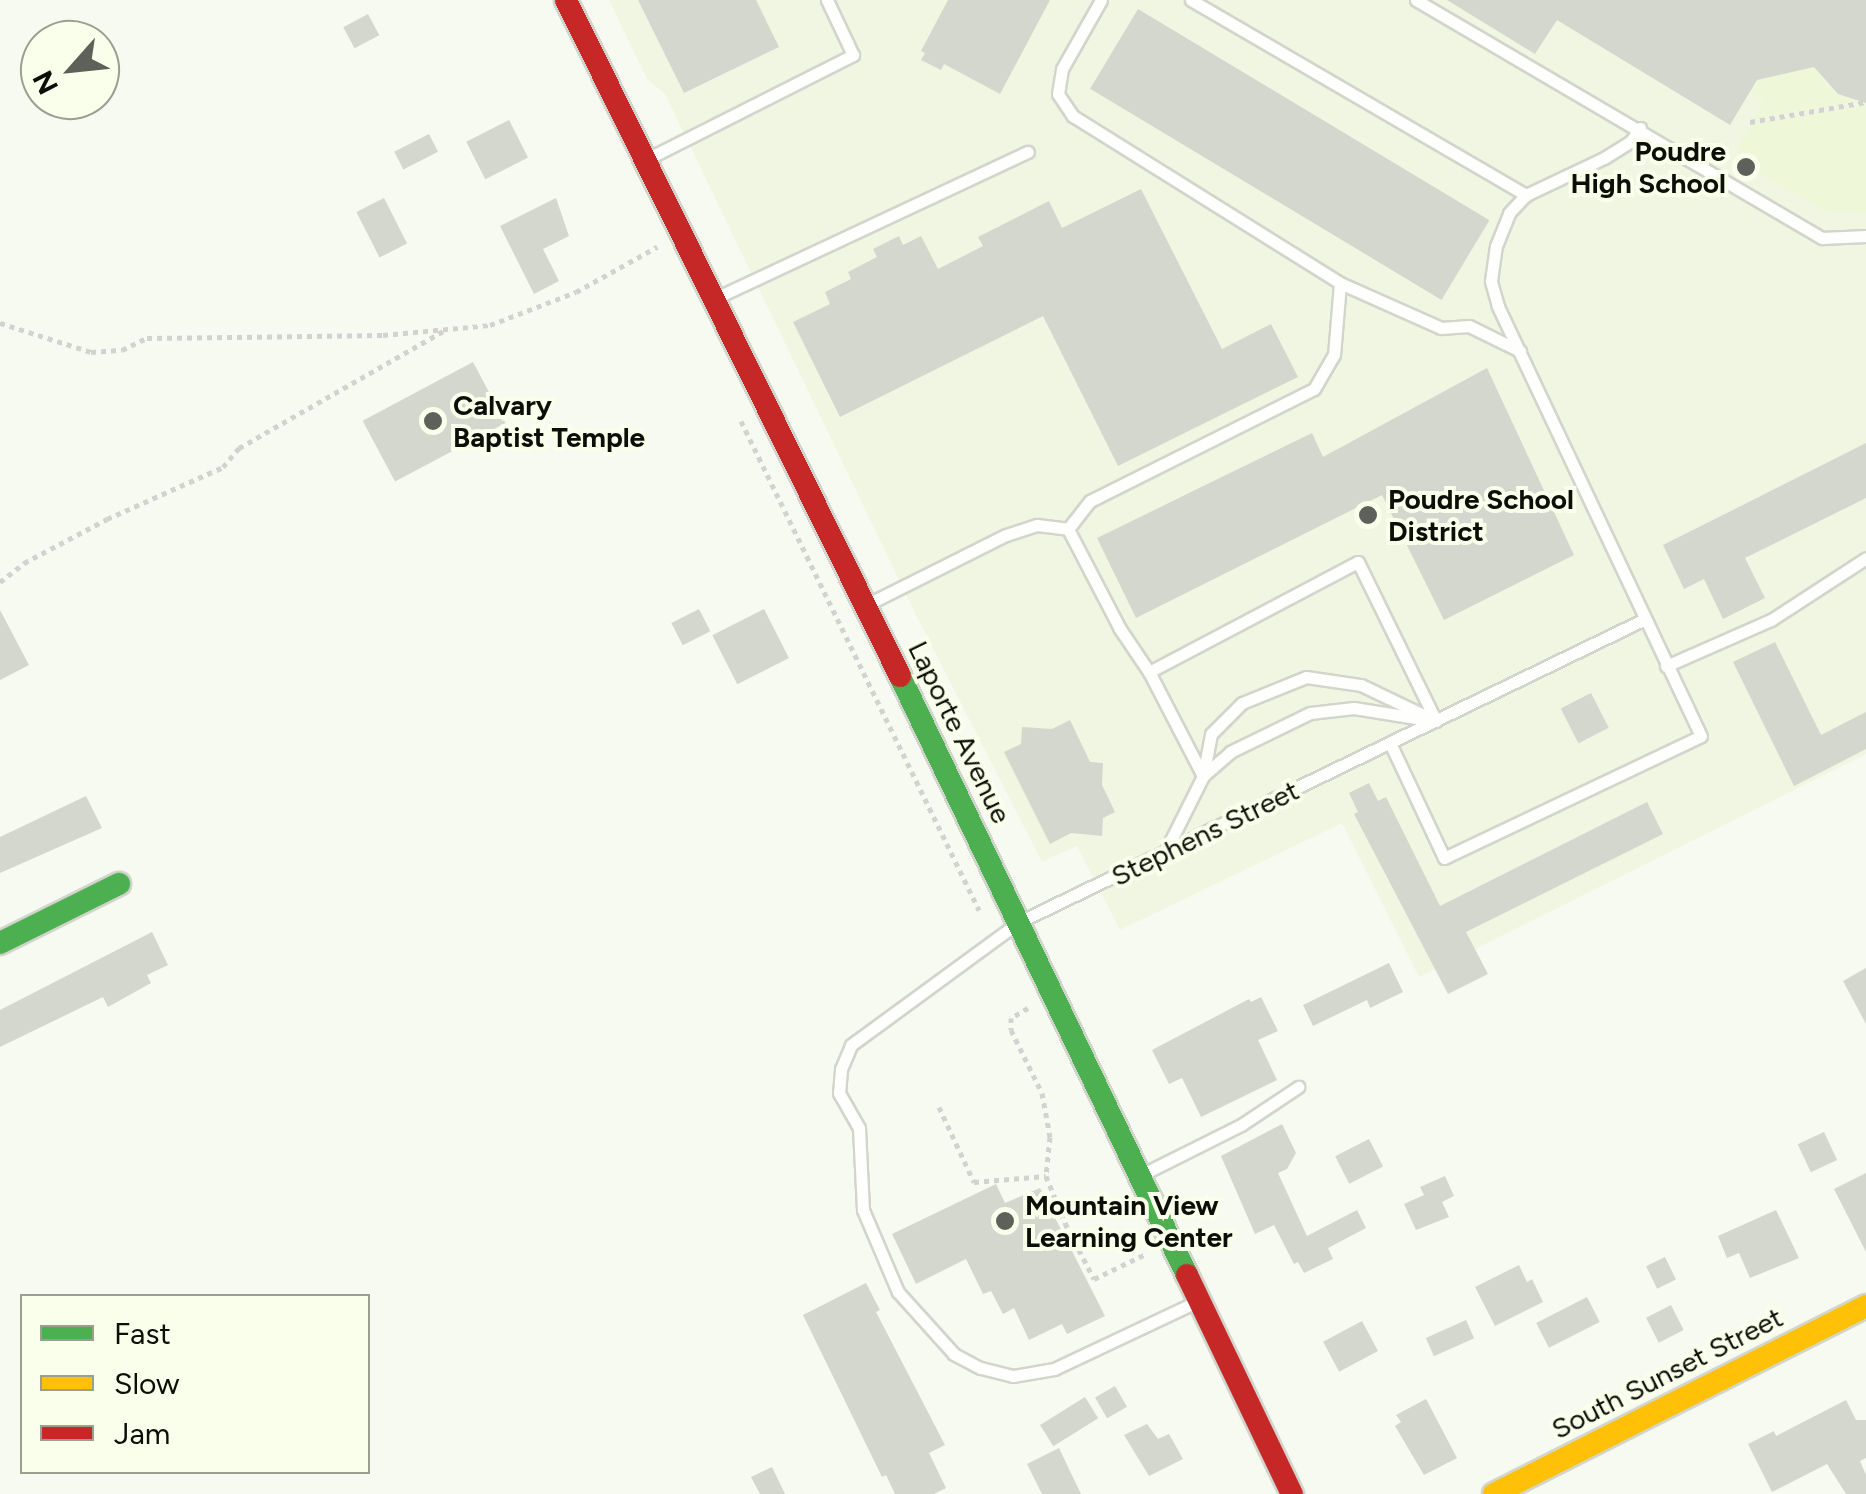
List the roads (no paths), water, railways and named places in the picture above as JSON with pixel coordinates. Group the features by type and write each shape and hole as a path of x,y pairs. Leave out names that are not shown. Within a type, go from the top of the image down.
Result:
{"street":[{"name":"Laporte Avenue","path":"566,0 866,605 1292,1494"},
{"path":"0,943 119,884"},
{"name":"South Sunset Street","path":"1494,1494 1866,1306"}],"lane":[{"path":"646,160 853,54 828,0"},
{"path":"1101,0 1062,70 1058,94 1073,116 1340,283 1441,328 1469,326 1520,351"},
{"path":"1190,0 1526,196"},
{"path":"1416,0 1822,238 1866,236"},
{"path":"1390,743 1444,858 1701,736 1520,351 1491,281 1496,246 1510,214 1526,196 1604,158 1631,141 1640,128"},
{"path":"714,299 1028,152"},
{"path":"1068,529 1090,501 1314,389 1334,355 1340,283"},
{"path":"866,605 1006,534 1037,525 1068,529"},
{"path":"1068,529 1203,776"},
{"path":"1666,666 1771,620 1866,558"},
{"path":"1149,672 1358,562 1436,721"},
{"name":"Stephens Street","path":"1200,1300 1054,1369 1013,1376 980,1368 954,1354 898,1292 863,1210 859,1128 840,1093 840,1069 850,1044 1019,922 1645,619"},
{"path":"1165,852 1203,776 1211,734 1242,702 1306,677 1361,685 1436,721"},
{"path":"1203,776 1230,752 1310,713 1354,708 1436,721"},
{"path":"1142,1175 1241,1125 1298,1087"}],"place":[{"name":"Poudre High School","path":"1746,167"},
{"name":"Calvary Baptist Temple","path":"433,421"},
{"name":"Poudre School District","path":"1368,515"},
{"name":"Mountain View Learning Center","path":"1005,1221"}]}
